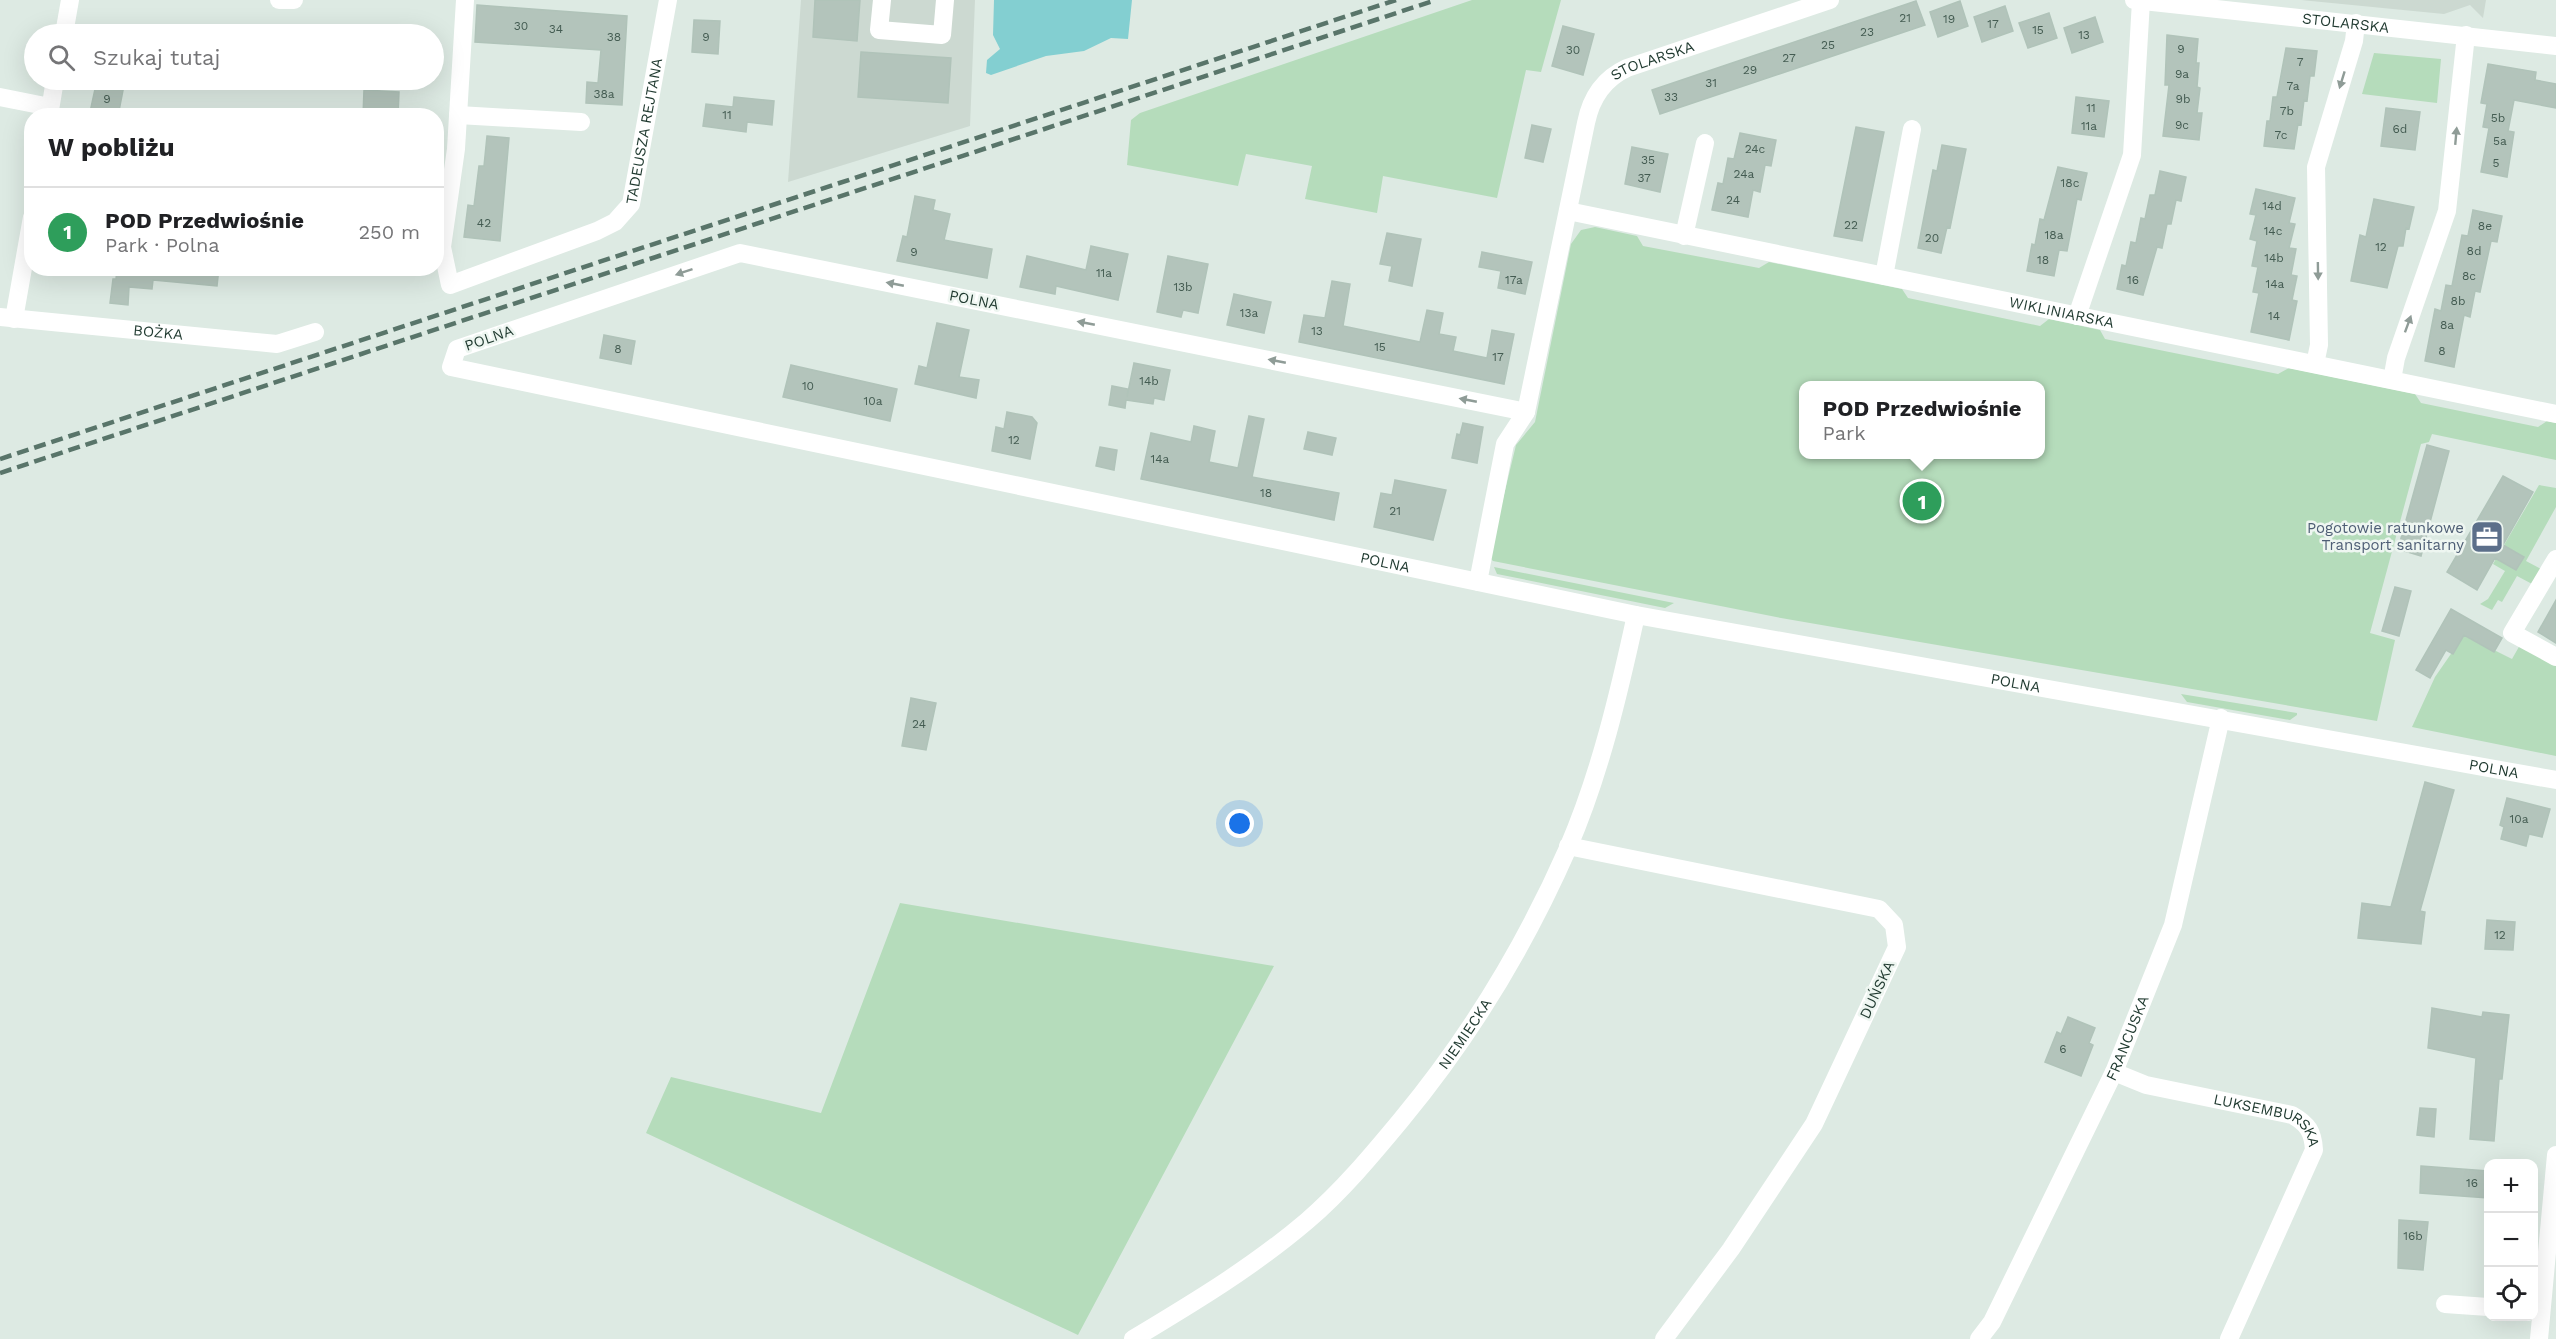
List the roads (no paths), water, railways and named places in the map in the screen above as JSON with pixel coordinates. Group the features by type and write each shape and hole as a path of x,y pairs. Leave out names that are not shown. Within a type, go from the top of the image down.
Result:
{"street":[{"path":"66,24 70,0"},
{"path":"279,0 294,0"},
{"path":"465,0 458,115 581,122"},
{"name":"TADEUSZA REJTANA","path":"444,257 450,285 597,231 615,222 631,204 668,0"},
{"path":"882,0 879,30 942,35 945,0"},
{"name":"STOLARSKA","path":"1568,211 1589,110 1601,88 1617,73 1830,0"},
{"name":"STOLARSKA","path":"2134,0 2556,46"},
{"path":"2077,316 2133,155 2141,1"},
{"path":"2315,364 2319,345 2316,167 2354,41 2356,23"},
{"path":"2392,380 2396,358 2447,211 2466,35"},
{"path":"50,108 53,90"},
{"path":"0,97 38,108"},
{"name":"TADEUSZA REJTANA","path":"444,231 458,115"},
{"path":"1884,276 1912,129"},
{"path":"1684,236 1705,142"},
{"path":"1478,582 1505,444 1526,412 1568,211"},
{"name":"WIKLINIARSKA","path":"1568,211 2556,414"},
{"path":"7,318 24,249"},
{"name":"POLNA","path":"1526,412 740,253 457,349 451,367 1636,615 2222,718 2556,780"},
{"name":"BOŻKA","path":"7,318 277,344 315,333"},
{"path":"2556,559 2512,633 2556,657"},
{"name":"NIEMIECKA","path":"1133,1339 1242,1273 1309,1220 1365,1163 1422,1094 1477,1019 1525,937 1568,846 1601,752 1630,650 1636,615"},
{"name":"FRANCUSKA","path":"1979,1339 1992,1322 2114,1072 2173,926 2222,718"},
{"name":"DUŃSKA","path":"1568,846 1880,909 1894,924 1897,947 1814,1124 1731,1249 1664,1339"},
{"name":"LUKSEMBURSKA","path":"2114,1072 2146,1085 2292,1115 2305,1122 2313,1136 2314,1150 2229,1339"},
{"path":"2540,1339 2538,1311 2556,1155"},
{"path":"2445,1304 2484,1307"}],"water":[{"path":"994,0 1132,0 1128,39 1111,38 1084,51 1046,56 991,75 986,73 987,60 1000,49 993,35"}],"railway":[{"path":"0,459 1396,0"},
{"path":"0,473 1436,0"}],"place":[{"name":"POD Przedwiośnie","path":"1922,501"},
{"name":"Pogotowie ratunkowe Transport sanitarny","path":"2487,537"}]}
